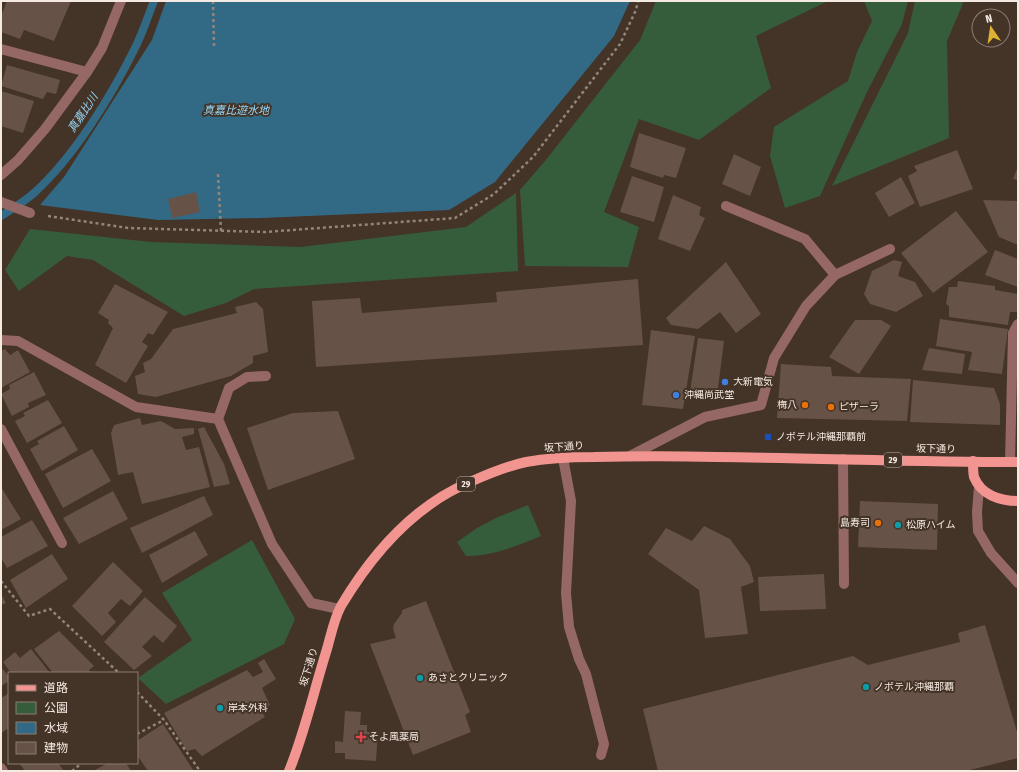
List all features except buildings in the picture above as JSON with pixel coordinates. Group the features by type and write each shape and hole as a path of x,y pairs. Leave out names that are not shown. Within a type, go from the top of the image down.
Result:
{"main road":[{"name":"坂下通り","path":"289,771 298,749 315,686 339,609 373,558 394,535 418,513 440,497 468,482 526,462 563,458 630,456 1014,462"},
{"path":"973,461 974,475 979,487 992,497 1018,501"}],"street":[{"path":"1,175 18,160 45,129 87,72 102,48 121,1"},
{"path":"1,49 87,72"},
{"path":"1,202 30,213"},
{"path":"726,206 805,239 836,275"},
{"path":"630,456 705,417 761,405 774,358 806,306 836,275 890,249"},
{"path":"1014,462 1013,333 1018,324"},
{"path":"1,340 18,341 136,407 218,419"},
{"path":"266,376 247,377 229,388 218,419 272,544 311,603 339,609"},
{"path":"1,429 62,543"},
{"path":"563,458 571,501 566,593 567,613 574,647 586,674 604,744 601,755"},
{"path":"843,459 844,584"},
{"path":"979,487 977,512 978,531 991,553 1018,583"}],"path":[{"path":"213,1 214,46"},
{"path":"30,213 128,228 265,232 455,218 494,194 533,157 620,44 636,10 638,1"},
{"path":"218,174 221,231"},
{"path":"1,581 28,616 50,609 118,672"},
{"path":"138,693 164,720 200,771"},
{"path":"138,733 164,720"},
{"path":"72,771 81,764"}],"green space":[{"path":"656,1 828,1 756,36 771,88 699,140 639,119 604,212 639,227 628,267 525,266 520,190 545,161 640,40"},
{"path":"864,1 908,1 902,24 866,94 820,196 785,208 770,156 774,127 848,81 857,52 872,21"},
{"path":"915,1 964,1 947,41 949,138 832,186 908,33"},
{"path":"516,193 518,271 254,289 226,303 184,316 93,260 67,256 19,291 5,270 30,229 151,242 301,247 466,227"},
{"path":"528,505 541,536 514,547 476,556 466,556 457,542 477,528 498,517"},
{"path":"252,540 295,619 284,644 166,704 138,678 192,640 162,593"}],"water":[{"name":"真嘉比遊水地","path":"166,1 630,1 614,36 495,182 449,210 261,218 158,220 40,205 64,177 152,40"}],"waterway":[{"name":"真嘉比川","path":"1,216 34,193 78,144 116,85 141,35 154,1"}],"place":[{"name":"大新電気","path":"725,382"},
{"name":"沖縄尚武堂","path":"676,395"},
{"name":"梅八","path":"805,405"},
{"name":"ピザーラ","path":"831,407"},
{"name":"ノボテル沖縄那覇前","path":"768,437"},
{"name":"島寿司","path":"878,523"},
{"name":"松原ハイム","path":"898,525"},
{"name":"あさとクリニック","path":"420,678"},
{"name":"ノボテル沖縄那覇","path":"866,687"},
{"name":"岸本外科","path":"220,708"},
{"name":"そよ風薬局","path":"361,737"}]}
